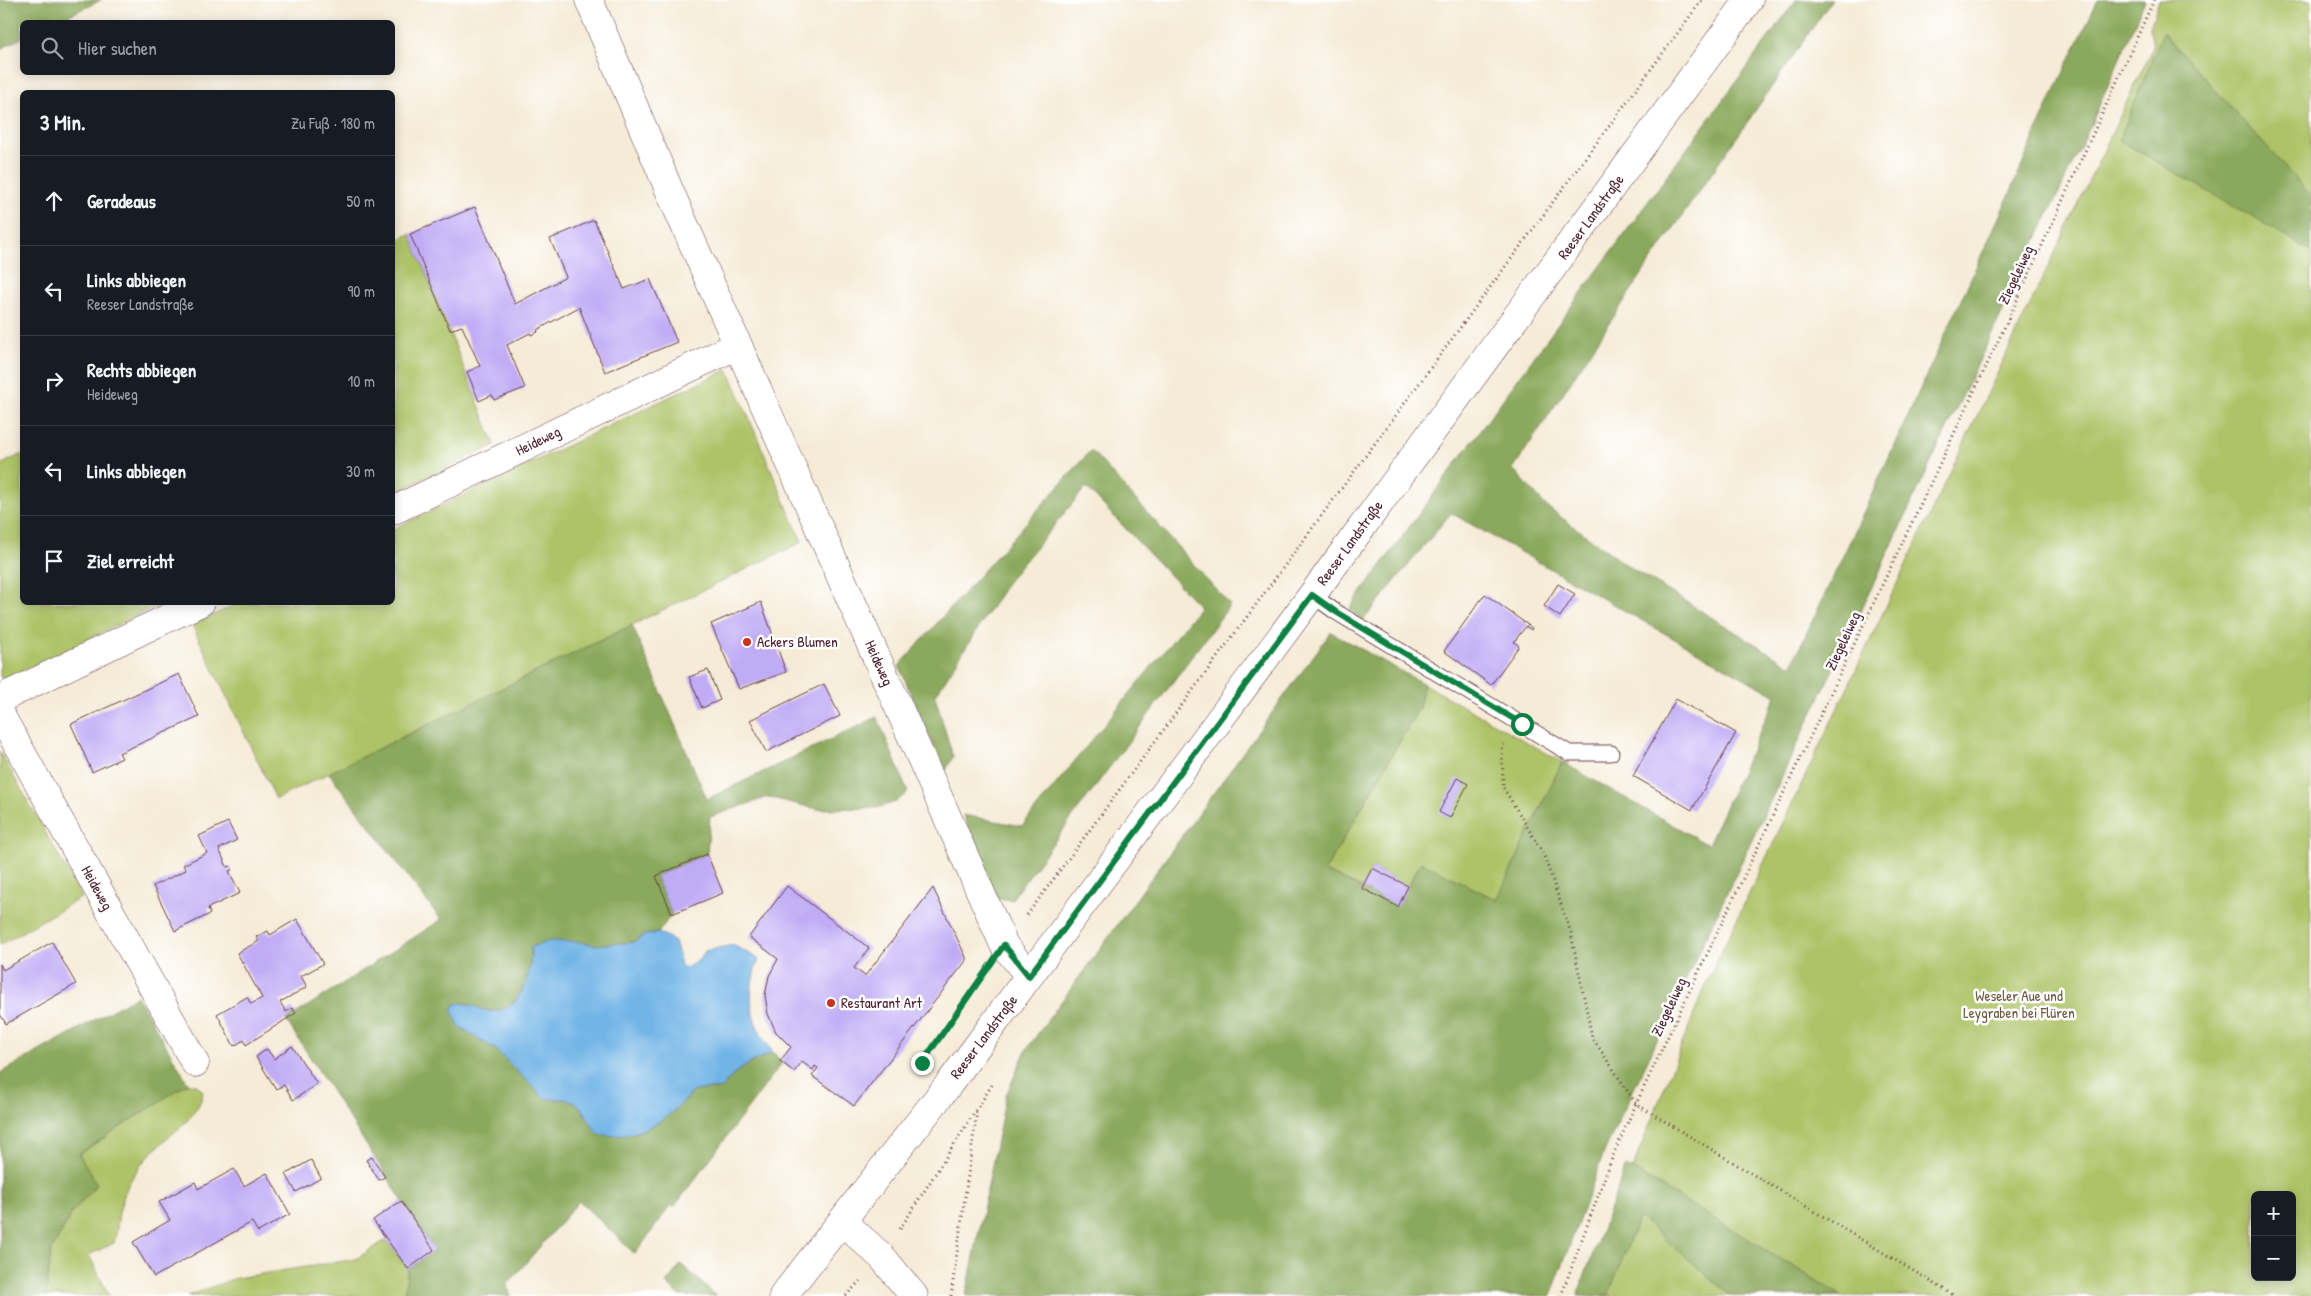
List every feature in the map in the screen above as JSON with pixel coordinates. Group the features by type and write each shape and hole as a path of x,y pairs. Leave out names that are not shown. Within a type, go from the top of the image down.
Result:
{"street":[{"name":"Heideweg","path":"589,0 738,345 1004,945 1029,976"},
{"name":"Reeser Landstraße","path":"783,1296 842,1222 1029,976 1312,595 1749,0"},
{"name":"Heideweg","path":"395,510 738,345"},
{"path":"0,699 195,605"},
{"name":"Heideweg","path":"0,714 195,1063"},
{"path":"842,1222 882,1257 914,1296"}],"lane":[{"path":"1312,595 1336,612 1569,753 1611,753"}],"path":[{"path":"939,1039 1004,945 1702,0"},
{"name":"Ziegeleiweg","path":"1561,1296 1614,1153 1636,1104 2008,320 2154,0"},
{"path":"1522,724 1502,746 1503,787 1543,853 1571,932 1592,1037 1636,1104 1955,1296"},
{"path":"846,1296 882,1257 977,1108 951,1296"}],"green space":[{"path":"0,0 101,0 59,20 20,20 20,39 0,49"},
{"path":"1796,0 1832,0 1646,268 1513,469 1547,507 1631,568 1791,666 1860,520 2010,193 2049,103 2098,0 2145,0 2090,127 1605,1150 1551,1296 966,1296 1006,1095 1026,1050 1331,632 1424,684 1419,708 1325,871 1398,906 1421,862 1497,900 1562,762 1708,845 1776,696 1451,513 1362,622 1350,608"},
{"name":"Weseler Aue und Leygraben bei Flüren","path":"2159,0 2311,0 2311,1296 1581,1296 1706,984 2153,47 2150,28"},
{"path":"2163,32 2311,196 2311,251 2119,140"},
{"path":"410,234 495,445 395,493 395,241"},
{"path":"728,369 802,542 276,799 192,625 235,605 395,605 395,528"},
{"path":"1091,450 1230,605 1011,900 997,898 963,815 1022,826 1200,607 1086,487 1009,580 935,696 953,757 945,772 899,666"},
{"path":"20,455 20,605 159,605 6,679 0,677 0,465"},
{"path":"632,625 707,799 877,717 908,792 896,802 876,808 817,809 768,797 710,817 707,854 656,876 672,914 658,933 645,935 634,942 596,945 563,941 531,947 528,978 519,996 512,1003 492,1011 462,1002 460,1027 496,1050 544,1098 567,1099 575,1102 582,1109 591,1125 607,1134 621,1135 634,1133 648,1127 674,1111 693,1091 722,1088 738,1071 773,1052 782,1063 674,1207 671,1205 635,1254 579,1201 507,1285 511,1296 404,1296 408,1269 434,1250 286,1020 441,920 329,773"},
{"path":"1424,684 1562,762 1497,900 1421,862 1408,886 1372,868 1362,888 1325,871 1419,708"},
{"path":"0,752 82,897 0,945"},
{"path":"137,996 188,1083 79,1154 97,1184 73,1211 51,1251 46,1296 0,1296 0,1073"},
{"path":"188,1083 197,1085 203,1091 201,1101 188,1119 152,1152 134,1175 123,1199 114,1243 89,1255 109,1296 46,1296 51,1251 73,1211 97,1184 78,1154"},
{"path":"1626,1166 1842,1296 1731,1296 1639,1217 1608,1296 1577,1296"},
{"path":"386,1240 408,1269 404,1296 187,1296 236,1278 356,1259"},
{"path":"681,1264 716,1296 680,1296 666,1283"}],"water":[{"path":"658,933 665,935 673,941 676,945 681,966 686,968 699,960 705,951 733,945 759,959 752,984 752,1008 759,1031 773,1052 738,1071 722,1088 693,1091 674,1111 651,1126 639,1131 612,1136 598,1134 580,1106 568,1099 544,1098 496,1050 460,1027 452,1011 455,1004 459,1003 489,1011 500,1010 510,1006 523,990 527,979 530,968 531,947 550,941 580,942 596,945 634,942 645,935"}],"building":[{"path":"475,207 515,304 566,277 550,239 594,220 624,289 650,279 677,342 605,372 579,307 537,330 538,332 531,335 530,333 507,345 525,388 494,400 492,395 479,401 467,372 480,366 462,326 450,330 410,234"},
{"path":"1558,584 1575,594 1560,617 1544,606"},
{"path":"1485,594 1532,628 1531,630 1526,626 1514,642 1519,646 1491,685 1444,651"},
{"name":"Ackers Blumen","path":"761,602 786,672 739,689 711,624"},
{"path":"708,670 720,700 702,708 689,677"},
{"path":"179,674 199,717 119,753 122,758 92,772 71,724"},
{"path":"824,684 840,716 766,752 750,720"},
{"path":"1676,699 1736,733 1692,810 1633,776"},
{"path":"1457,778 1468,784 1450,818 1439,812"},
{"path":"228,822 237,840 219,849 227,867 230,866 232,870 229,871 240,893 208,908 210,914 175,931 153,886 186,870 183,865 207,853 199,836"},
{"path":"707,854 723,893 672,914 656,876"},
{"path":"1372,868 1408,886 1398,907 1362,888"},
{"path":"787,886 869,948 854,968 865,976 933,888 966,957 966,961 854,1106 812,1076 818,1068 815,1066 813,1070 802,1062 794,1072 780,1061 791,1047 776,1032 768,1014 765,995 769,976 778,959 749,937"},
{"path":"297,919 323,964 301,976 307,987 280,1002 286,1012 292,1008 296,1013 246,1045 244,1040 234,1046 217,1014 247,997 251,1004 262,998 237,953 259,941 256,937 268,931 270,935"},
{"path":"52,942 76,984 6,1024 0,1014 0,964 3,970"},
{"path":"292,1046 317,1084 293,1100 284,1085 276,1089 256,1057 267,1049 274,1059"},
{"path":"372,1157 385,1177 379,1180 366,1160"},
{"path":"311,1160 321,1178 296,1192 286,1174"},
{"path":"234,1169 244,1186 267,1173 290,1214 258,1232 252,1222 154,1277 133,1242 170,1220 159,1202 195,1182 198,1189"},
{"path":"401,1201 434,1250 408,1269 373,1220"}],"place":[{"name":"Ackers Blumen","path":"747,642"},
{"name":"Restaurant Art","path":"831,1003"}],"route":[{"path":"922,1063 1004,945 1029,976 1312,595 1336,612 1522,724"}]}
